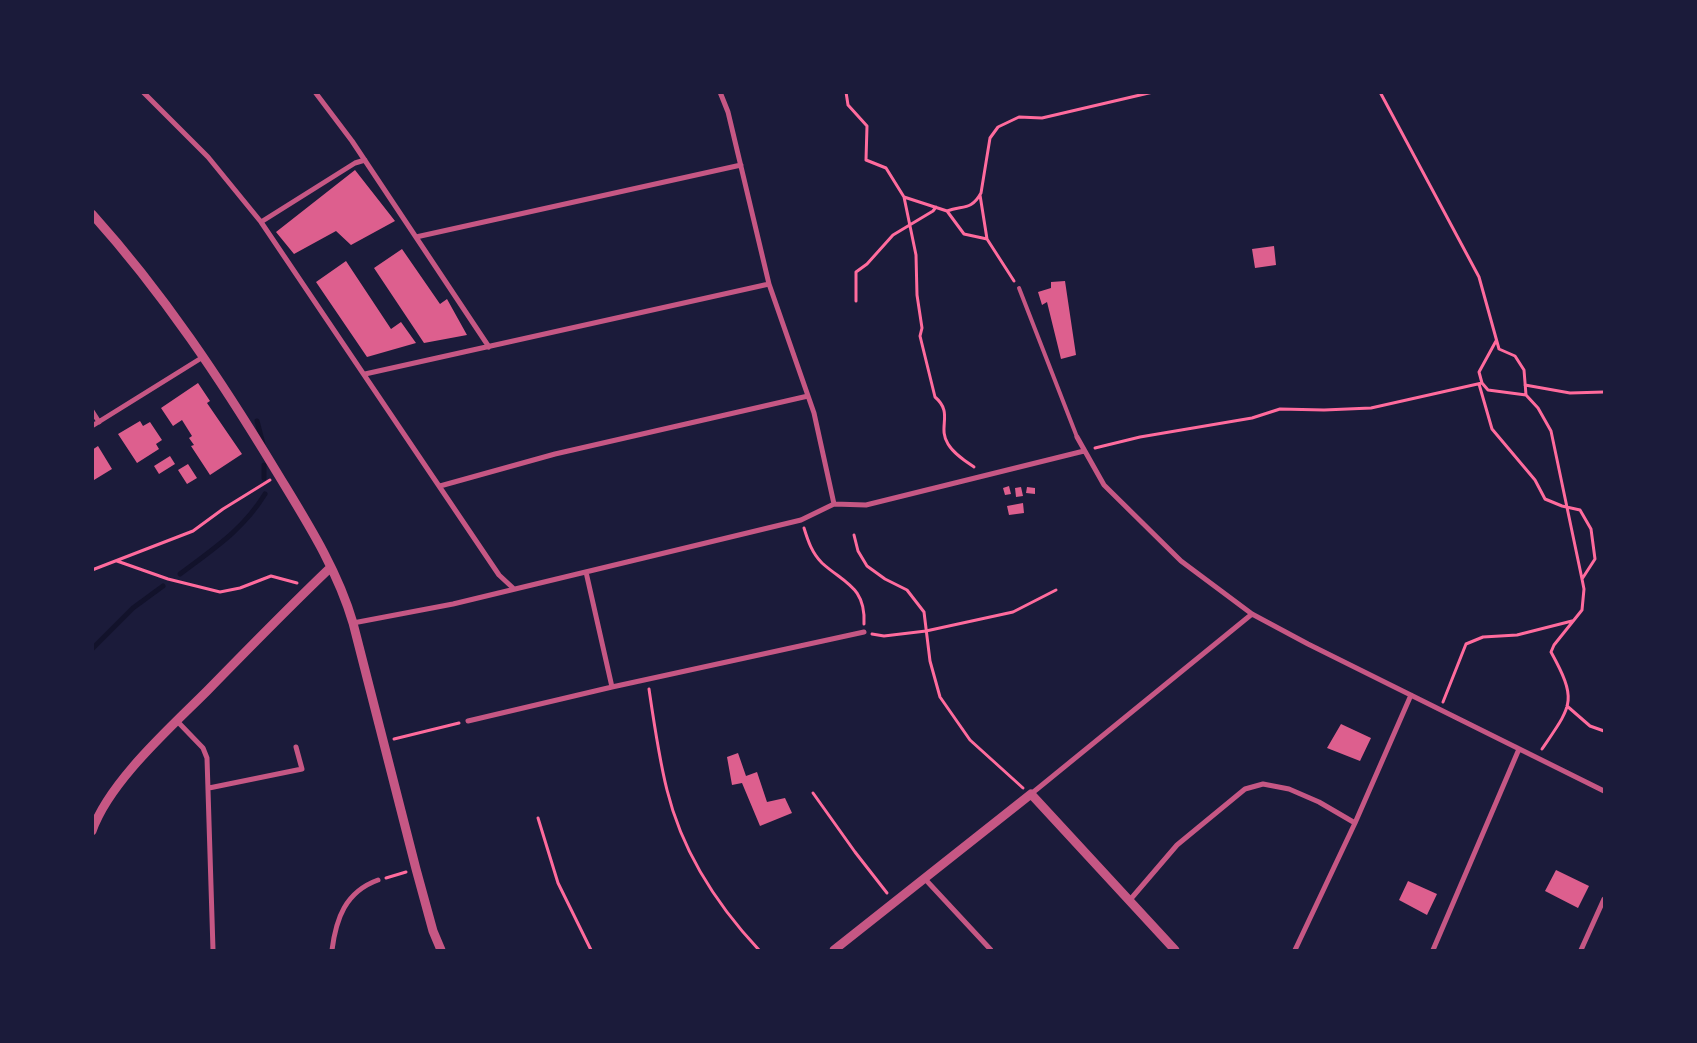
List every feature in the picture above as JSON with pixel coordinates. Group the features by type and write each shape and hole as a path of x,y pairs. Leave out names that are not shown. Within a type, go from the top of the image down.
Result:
{"street":[{"path":"144,92 208,157 261,222 499,575 513,588"},
{"path":"315,92 329,108 489,347"},
{"path":"720,92 728,112 769,284 808,396 827,467 834,504"},
{"path":"261,222 364,160"},
{"path":"416,237 741,165"},
{"path":"92,214 133,260 204,356 279,475 331,567 345,597 353,623 416,869 433,930 441,950"},
{"path":"365,374 769,284"},
{"path":"92,426 204,356"},
{"path":"440,486 555,454 808,396"},
{"path":"92,411 99,422"},
{"path":"1077,437 1104,484 1181,561 1252,614 1604,792"},
{"path":"353,623 453,604 513,588 802,520 834,504 866,504 1084,451"},
{"path":"92,831 104,805 116,787 177,721 331,567"},
{"path":"586,572 612,687"},
{"path":"834,950 1031,794 1252,614"},
{"path":"468,721 612,687 864,632"},
{"path":"1295,950 1356,823 1411,695"},
{"path":"177,721 203,748 206,758 209,788 213,950"},
{"path":"209,788 302,769 296,747"},
{"path":"1433,950 1519,748"},
{"path":"1129,901 1177,845 1245,789 1263,784 1289,789 1319,802 1356,823"},
{"path":"1031,794 1175,950"},
{"path":"925,879 991,950"},
{"path":"332,950 335,932 347,901 356,891 378,880"},
{"path":"1581,950 1604,899"}],"lane":[{"path":"1018,288 1077,437"}],"path":[{"path":"846,92 848,105 867,126 866,160 886,168 904,197 911,223 916,255 917,295 921,315 920,336 935,397 942,403 946,414 944,432 947,444 958,456 984,474"},
{"path":"1018,288 987,239 980,195 990,138 998,127 1019,117 1042,118 1153,92"},
{"path":"1380,92 1479,277 1499,349 1516,356 1524,370 1526,395 1538,408 1551,431 1584,589 1582,610 1554,645 1551,652 1568,686 1570,693 1567,706 1564,716 1536,757"},
{"path":"904,197 947,211 971,206 980,195"},
{"path":"856,301 856,272 867,264 893,235 933,211 936,207"},
{"path":"947,211 964,234 987,239"},
{"path":"1497,340 1479,372 1492,429 1535,480 1545,499 1568,508 1580,510 1591,529 1595,543 1595,559 1582,578"},
{"path":"1480,383 1488,390 1526,395"},
{"path":"1084,451 1140,437 1252,418 1280,409 1371,408 1480,383"},
{"path":"1525,385 1570,393 1604,392"},
{"path":"92,570 192,531 223,509 279,475"},
{"path":"802,520 811,549 822,563 848,582 859,597 864,614 864,632 884,636 926,631 1013,612 1056,590"},
{"path":"854,535 858,551 867,566 885,579 907,590 924,612 930,661 940,697 970,740 1031,794"},
{"path":"117,561 168,579 220,592 240,588 271,576 310,587"},
{"path":"1440,709 1466,644 1482,637 1516,635 1574,621"},
{"path":"648,679 667,791 686,843 701,875 740,930 759,950"},
{"path":"1567,706 1590,726 1604,731"},
{"path":"384,741 468,721"},
{"path":"813,793 854,852 895,903"},
{"path":"538,818 558,883 591,950"},
{"path":"378,880 416,869"}],"building":[{"path":"355,170 395,221 351,245 336,231 294,254 276,232"},
{"path":"1274,246 1276,265 1255,268 1252,249"},
{"path":"402,249 440,304 447,299 467,335 424,343 374,268"},
{"path":"346,261 391,329 401,322 416,343 367,357 316,282"},
{"path":"1065,281 1076,355 1061,359 1047,302 1042,305 1038,292 1051,288 1051,282"},
{"path":"198,383 210,401 207,403 242,454 210,475 191,446 194,445 189,438 192,436 182,420 173,426 161,408"},
{"path":"140,421 143,426 150,422 162,440 156,444 159,449 137,463 118,434"},
{"path":"98,446 112,469 94,480 92,450"},
{"path":"170,456 175,464 159,474 154,466"},
{"path":"188,464 197,478 187,484 178,470"},
{"path":"1009,486 1011,494 1005,495 1003,488"},
{"path":"1021,487 1023,496 1016,497 1015,488"},
{"path":"1027,487 1035,488 1035,494 1026,493"},
{"path":"1023,503 1024,513 1009,515 1007,506"},
{"path":"1341,724 1371,738 1360,761 1327,748"},
{"path":"738,753 746,776 757,772 767,802 785,798 792,813 760,826 742,783 732,785 727,757"},
{"path":"1556,870 1589,886 1578,908 1545,891"},
{"path":"1408,881 1437,894 1427,915 1399,900"}],"waterway":[{"path":"257,421 263,444"},
{"path":"264,465 264,478"},
{"path":"180,574 237,529 265,494"},
{"path":"92,649 133,608 163,586"}]}
